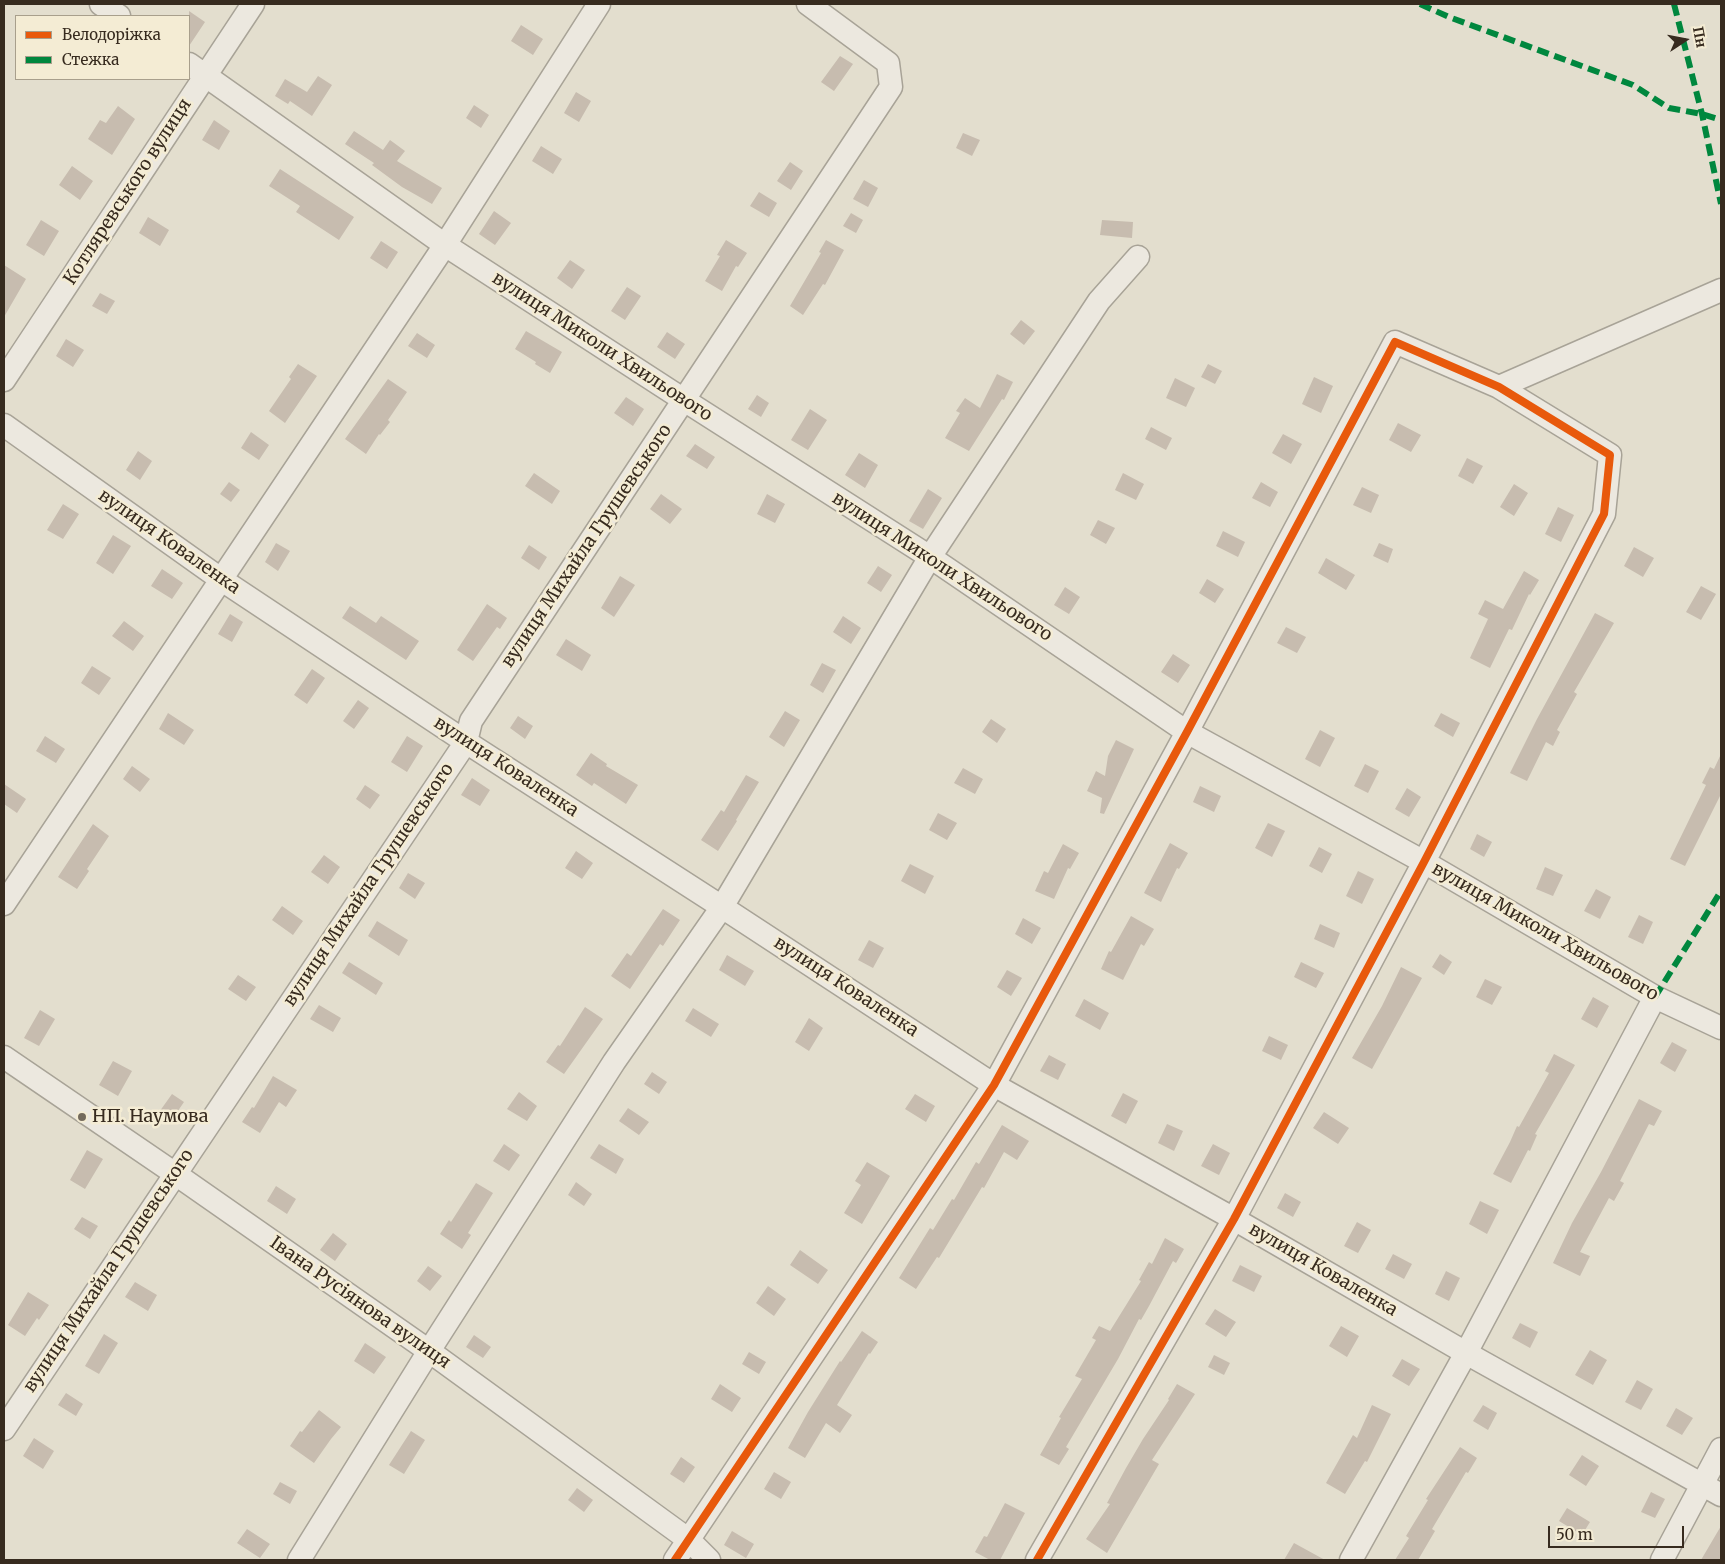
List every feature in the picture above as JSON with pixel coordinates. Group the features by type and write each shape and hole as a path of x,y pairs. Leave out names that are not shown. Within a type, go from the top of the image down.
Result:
{"street":[{"path":"101,4 118,15"},
{"name":"Котляревського вулиця","path":"4,380 197,70 253,4"},
{"path":"4,904 445,245 599,4"},
{"name":"вулиця Михайла Грушевського","path":"4,1429 174,1173 466,742 471,721 891,87 888,62 808,4"},
{"name":"вулиця Миколи Хвильового","path":"197,70 445,245 930,557 1187,732 1424,862 1655,997 1721,1028"},
{"path":"298,1560 614,1062 722,907 930,557 1099,301 1138,256"},
{"path":"1499,387 1721,290"},
{"path":"675,1560 994,1085 1187,732 1395,342 1499,387 1610,455 1604,514 1424,862 1234,1219 1037,1560"},
{"name":"вулиця Коваленка","path":"4,425 222,580 466,742 994,1085 1234,1219 1466,1353 1712,1490"},
{"path":"1350,1560 1466,1353 1655,997"},
{"name":"Івана Русіянова вулиця","path":"4,1057 429,1351 689,1540 709,1560"},
{"path":"1662,1560 1712,1490 1721,1449"}],"building":[{"path":"189,11 205,22 190,44 190,15"},
{"path":"521,25 543,39 533,55 511,41"},
{"path":"840,56 853,64 834,91 821,82"},
{"path":"318,76 332,85 312,116 290,101 288,104 275,96 285,79 307,92"},
{"path":"576,92 591,101 579,122 564,113"},
{"path":"474,105 489,115 481,128 466,118"},
{"path":"118,106 135,119 112,155 88,139 100,120 106,123"},
{"path":"214,120 230,131 219,150 202,140"},
{"path":"354,131 383,150 390,140 405,151 397,161 442,188 432,204 402,187 372,165 374,163 345,144"},
{"path":"963,133 980,140 972,156 956,148"},
{"path":"541,146 562,159 553,174 532,161"},
{"path":"790,162 803,171 791,190 777,181"},
{"path":"72,166 93,181 80,200 59,185"},
{"path":"280,169 354,217 339,240 296,212 300,206 269,186"},
{"path":"864,180 878,188 868,207 853,199"},
{"path":"759,192 777,203 769,217 750,206"},
{"path":"494,211 511,223 495,245 479,234"},
{"path":"851,213 863,220 856,233 843,226"},
{"path":"148,217 169,230 160,246 139,233"},
{"path":"41,220 59,231 44,256 26,245"},
{"path":"1102,220 1133,222 1132,238 1100,235"},
{"path":"726,240 747,253 738,267 736,266 722,291 705,281 720,256 717,255"},
{"path":"826,240 844,250 825,285 823,284 803,315 790,306 821,253 819,252"},
{"path":"381,241 398,252 387,269 370,258"},
{"path":"570,260 585,270 572,289 557,278"},
{"path":"4,265 26,279 4,317"},
{"path":"627,287 641,296 625,320 611,311"},
{"path":"100,293 115,301 107,314 92,306"},
{"path":"1021,320 1035,331 1024,345 1010,334"},
{"path":"526,331 562,352 550,373 515,349"},
{"path":"667,332 685,344 675,359 657,347"},
{"path":"417,333 435,345 427,358 408,346"},
{"path":"66,339 84,350 73,367 56,356"},
{"path":"298,364 317,376 285,423 269,411 291,379 289,377"},
{"path":"1208,364 1222,371 1215,384 1201,377"},
{"path":"997,374 1013,382 1004,400 1002,399 969,451 945,438 960,413 956,411 965,398 980,408"},
{"path":"1314,377 1333,386 1321,413 1302,404"},
{"path":"1175,378 1195,388 1186,407 1166,398"},
{"path":"388,379 407,392 388,420 390,422 379,434 366,454 345,439"},
{"path":"757,395 769,403 761,417 748,409"},
{"path":"626,397 644,409 633,426 614,413"},
{"path":"810,409 827,420 808,450 791,440"},
{"path":"1398,423 1421,435 1411,452 1389,440"},
{"path":"1151,427 1172,438 1166,450 1145,439"},
{"path":"251,432 269,445 259,460 241,448"},
{"path":"1283,434 1302,444 1291,464 1272,453"},
{"path":"695,444 715,457 707,469 686,456"},
{"path":"138,451 152,461 140,480 126,470"},
{"path":"859,453 878,465 865,488 845,475"},
{"path":"1467,458 1483,466 1473,484 1458,476"},
{"path":"534,473 560,491 552,504 525,486"},
{"path":"1123,473 1144,484 1136,500 1115,490"},
{"path":"229,482 240,490 231,502 220,494"},
{"path":"1261,482 1278,492 1270,507 1252,498"},
{"path":"1514,484 1528,493 1514,516 1500,507"},
{"path":"1362,487 1379,495 1371,513 1353,505"},
{"path":"928,489 942,498 923,529 909,521"},
{"path":"661,494 682,509 670,524 650,509"},
{"path":"767,494 785,504 775,523 757,514"},
{"path":"63,504 79,514 63,539 47,530"},
{"path":"1558,507 1574,515 1561,542 1545,534"},
{"path":"1098,520 1115,528 1106,544 1090,535"},
{"path":"1223,531 1245,542 1238,557 1216,546"},
{"path":"113,535 131,546 113,574 96,563"},
{"path":"276,543 290,551 278,571 265,562"},
{"path":"1379,543 1393,549 1388,563 1373,556"},
{"path":"529,545 547,557 539,570 521,558"},
{"path":"1634,547 1654,558 1643,577 1624,566"},
{"path":"1326,558 1355,575 1346,590 1318,573"},
{"path":"878,566 892,575 881,592 867,583"},
{"path":"162,569 183,583 172,599 151,586"},
{"path":"1524,571 1539,580 1529,594 1512,630 1509,629 1490,668 1470,658 1488,619 1478,614 1485,600 1503,609"},
{"path":"620,576 635,585 614,617 601,608"},
{"path":"1207,579 1224,589 1215,603 1199,593"},
{"path":"1701,586 1716,594 1701,620 1686,612"},
{"path":"1065,587 1080,597 1069,614 1054,605"},
{"path":"487,604 507,618 500,629 497,627 473,661 457,650"},
{"path":"350,606 376,623 381,616 419,641 406,660 342,618"},
{"path":"1595,613 1614,623 1574,692 1577,694 1557,730 1560,732 1553,746 1546,742 1527,781 1510,773"},
{"path":"230,614 243,622 232,642 218,634"},
{"path":"843,616 861,628 851,644 833,632"},
{"path":"124,621 144,636 133,651 112,636"},
{"path":"1286,627 1306,637 1297,653 1277,643"},
{"path":"566,639 591,655 582,671 556,655"},
{"path":"1173,654 1190,665 1178,683 1161,672"},
{"path":"822,663 836,670 823,693 810,685"},
{"path":"92,666 111,678 99,695 81,683"},
{"path":"312,669 325,678 307,704 294,695"},
{"path":"358,700 369,708 354,729 343,721"},
{"path":"785,711 800,720 784,747 769,737"},
{"path":"168,713 194,730 184,745 159,729"},
{"path":"1441,713 1460,723 1453,737 1434,726"},
{"path":"518,716 533,726 525,739 510,728"},
{"path":"991,719 1006,729 997,743 982,732"},
{"path":"1320,730 1335,738 1320,767 1305,759"},
{"path":"45,736 65,749 56,763 36,751"},
{"path":"407,736 423,746 407,772 391,762"},
{"path":"1116,740 1134,749 1104,814 1100,813 1102,798 1087,791 1096,771 1105,776 1108,756"},
{"path":"591,753 607,764 606,766 638,785 626,804 594,783 592,786 576,775"},
{"path":"1721,754 1721,794 1685,866 1670,859 1706,785 1702,783 1710,767 1714,769"},
{"path":"1365,764 1379,771 1368,793 1354,786"},
{"path":"132,766 150,779 140,792 123,779"},
{"path":"963,768 983,779 975,794 954,783"},
{"path":"746,775 759,782 718,851 701,840 721,810 724,812"},
{"path":"472,778 490,790 480,806 461,795"},
{"path":"4,784 26,799 17,813 4,804"},
{"path":"365,785 380,795 370,809 356,799"},
{"path":"1200,786 1221,796 1214,812 1193,802"},
{"path":"1407,788 1421,797 1409,817 1395,809"},
{"path":"938,813 957,823 947,840 929,830"},
{"path":"1268,823 1285,831 1272,857 1255,848"},
{"path":"93,824 109,836 87,869 89,871 77,889 58,877"},
{"path":"1477,834 1492,842 1484,857 1470,849"},
{"path":"1170,843 1188,853 1179,869 1177,868 1161,902 1144,893"},
{"path":"1063,844 1079,853 1070,869 1068,868 1054,899 1035,891 1044,871 1048,873"},
{"path":"1319,847 1332,854 1322,873 1309,866"},
{"path":"576,851 593,863 582,879 565,868"},
{"path":"324,855 340,867 328,884 311,872"},
{"path":"910,864 934,876 925,894 901,881"},
{"path":"1545,867 1563,875 1553,896 1536,889"},
{"path":"1358,871 1374,879 1362,904 1346,896"},
{"path":"408,873 425,883 415,899 399,888"},
{"path":"1596,889 1611,897 1600,919 1584,911"},
{"path":"282,906 303,921 293,935 272,920"},
{"path":"663,909 680,920 663,946 660,944 630,989 611,976 627,953 631,956"},
{"path":"1639,915 1653,922 1643,944 1628,937"},
{"path":"1131,916 1154,929 1144,946 1141,944 1123,980 1101,969 1109,951 1111,952"},
{"path":"1023,918 1041,928 1032,944 1015,934"},
{"path":"377,921 408,940 399,956 368,936"},
{"path":"1320,924 1340,933 1334,948 1314,939"},
{"path":"869,940 884,948 873,968 858,960"},
{"path":"1440,954 1452,962 1444,975 1432,967"},
{"path":"727,955 754,971 745,986 719,970"},
{"path":"349,962 383,983 376,995 342,973"},
{"path":"1301,962 1324,973 1316,988 1294,977"},
{"path":"1401,967 1422,978 1372,1069 1352,1058 1382,1006"},
{"path":"1007,970 1022,978 1011,996 997,987"},
{"path":"238,975 256,987 246,1001 228,989"},
{"path":"1485,979 1502,987 1492,1005 1476,997"},
{"path":"1593,997 1609,1006 1597,1028 1581,1019"},
{"path":"1084,999 1109,1013 1100,1030 1075,1016"},
{"path":"319,1005 341,1018 333,1032 310,1019"},
{"path":"585,1007 603,1019 564,1074 546,1062 558,1045 560,1046"},
{"path":"693,1008 719,1024 711,1037 685,1021"},
{"path":"40,1010 55,1019 39,1046 24,1038"},
{"path":"809,1018 823,1028 809,1051 795,1042"},
{"path":"1269,1036 1288,1045 1281,1060 1262,1051"},
{"path":"1672,1042 1687,1050 1675,1072 1660,1063"},
{"path":"1554,1054 1575,1065 1535,1134 1537,1135 1530,1151 1528,1150 1511,1183 1493,1174 1517,1126 1519,1127 1549,1073 1545,1071"},
{"path":"1049,1055 1066,1064 1058,1080 1040,1071"},
{"path":"113,1061 132,1071 118,1096 99,1085"},
{"path":"652,1072 667,1082 659,1094 644,1084"},
{"path":"273,1076 297,1090 286,1107 279,1102 260,1133 242,1122 252,1107 254,1108"},
{"path":"519,1092 537,1106 527,1121 507,1109"},
{"path":"1123,1093 1138,1101 1126,1124 1111,1116"},
{"path":"172,1094 184,1102 169,1124 157,1115"},
{"path":"915,1094 935,1106 926,1122 905,1109"},
{"path":"1639,1099 1662,1111 1654,1126 1649,1124 1620,1181 1624,1183 1614,1201 1609,1198 1580,1252 1590,1256 1580,1276 1553,1263 1572,1223"},
{"path":"628,1108 649,1122 639,1135 619,1121"},
{"path":"1324,1112 1349,1128 1338,1144 1313,1128"},
{"path":"1167,1124 1183,1131 1174,1151 1158,1143"},
{"path":"1002,1125 1029,1141 1017,1160 1004,1152 984,1188 982,1187 939,1258 937,1257 916,1289 899,1278 930,1228 933,1230 952,1199 954,1200 976,1162 979,1164"},
{"path":"504,1144 520,1155 509,1171 493,1161"},
{"path":"599,1144 624,1159 616,1174 590,1158"},
{"path":"1213,1144 1230,1153 1219,1175 1201,1166"},
{"path":"87,1150 103,1159 85,1189 70,1180"},
{"path":"867,1162 890,1176 862,1224 844,1213 861,1185 855,1181"},
{"path":"576,1182 592,1194 584,1206 568,1195"},
{"path":"476,1183 493,1193 468,1233 471,1235 462,1249 440,1234 449,1220 451,1222"},
{"path":"276,1186 296,1199 287,1214 267,1201"},
{"path":"1285,1193 1301,1202 1293,1217 1277,1208"},
{"path":"1480,1201 1499,1210 1487,1234 1469,1224"},
{"path":"82,1217 98,1226 90,1239 74,1229"},
{"path":"1357,1222 1371,1230 1358,1253 1344,1246"},
{"path":"333,1233 347,1244 335,1261 320,1250"},
{"path":"1165,1238 1184,1249 1176,1263 1173,1261 1141,1320 1139,1319 1118,1359 1066,1447 1069,1449 1059,1465 1040,1455 1061,1418 1059,1417 1082,1379 1075,1376 1096,1340 1092,1338 1099,1326 1110,1331 1141,1281 1139,1280 1149,1262 1152,1264"},
{"path":"800,1250 828,1270 818,1284 790,1265"},
{"path":"1393,1254 1412,1264 1404,1279 1385,1269"},
{"path":"1240,1265 1262,1276 1254,1292 1232,1281"},
{"path":"428,1266 442,1276 430,1291 417,1281"},
{"path":"1446,1271 1460,1278 1449,1301 1435,1294"},
{"path":"135,1282 157,1295 148,1311 125,1297"},
{"path":"768,1286 786,1299 774,1316 756,1303"},
{"path":"28,1292 49,1305 39,1320 37,1318 25,1336 8,1325"},
{"path":"1215,1309 1236,1322 1226,1337 1205,1324"},
{"path":"1520,1323 1538,1332 1530,1348 1512,1338"},
{"path":"1341,1326 1359,1336 1347,1357 1329,1346"},
{"path":"862,1331 878,1342 869,1353 837,1405 852,1415 840,1433 826,1423 805,1458 788,1448 840,1361"},
{"path":"104,1334 118,1343 99,1374 85,1366"},
{"path":"474,1335 491,1347 483,1358 466,1347"},
{"path":"365,1343 386,1357 374,1374 354,1361"},
{"path":"1590,1350 1607,1360 1593,1385 1575,1375"},
{"path":"749,1352 766,1362 759,1374 742,1364"},
{"path":"1214,1355 1230,1363 1224,1375 1208,1367"},
{"path":"1402,1359 1420,1369 1409,1386 1392,1376"},
{"path":"1637,1380 1653,1389 1641,1410 1625,1402"},
{"path":"720,1384 741,1398 732,1412 711,1399"},
{"path":"1177,1384 1195,1394 1152,1460 1159,1464 1107,1553 1086,1539 1110,1504 1107,1503 1126,1468"},
{"path":"66,1393 83,1404 76,1416 58,1405"},
{"path":"1372,1405 1391,1414 1367,1462 1365,1461 1345,1494 1326,1483 1353,1435 1357,1438"},
{"path":"1483,1405 1497,1413 1488,1430 1473,1421"},
{"path":"1676,1408 1693,1418 1682,1435 1666,1426"},
{"path":"319,1410 341,1427 314,1463 290,1446 300,1431 302,1432"},
{"path":"411,1431 425,1440 404,1474 389,1465"},
{"path":"34,1438 54,1451 43,1469 23,1456"},
{"path":"1460,1447 1477,1458 1468,1473 1466,1472 1432,1529 1435,1531 1418,1560 1395,1560 1409,1538 1406,1536 1428,1500 1426,1499"},
{"path":"1582,1455 1599,1466 1586,1486 1569,1475"},
{"path":"681,1457 695,1467 684,1483 670,1474"},
{"path":"774,1472 791,1482 781,1499 764,1489"},
{"path":"280,1482 297,1491 290,1504 273,1494"},
{"path":"577,1488 593,1500 584,1512 568,1500"},
{"path":"1651,1492 1665,1499 1655,1518 1641,1512"},
{"path":"1005,1503 1025,1513 1000,1560 990,1560 975,1552 984,1536 987,1537"},
{"path":"1567,1508 1590,1522 1582,1535 1559,1521"},
{"path":"1721,1526 1721,1560 1701,1560"},
{"path":"247,1529 270,1544 260,1558 237,1543"},
{"path":"732,1531 754,1544 746,1558 724,1545"},
{"path":"1294,1543 1325,1560 1284,1560"}],"marked path":[{"path":"1420,4 1449,17 1633,85 1669,108 1702,114 1721,120"},
{"path":"1674,4 1702,114 1721,204"},
{"path":"1655,997 1721,891"}],"cycle path":[{"path":"675,1560 994,1085 1187,732 1395,342 1499,387 1610,455 1604,514 1424,862 1234,1219 1037,1560"}],"place":[{"name":"НП. Наумова","path":"82,1117"}]}
